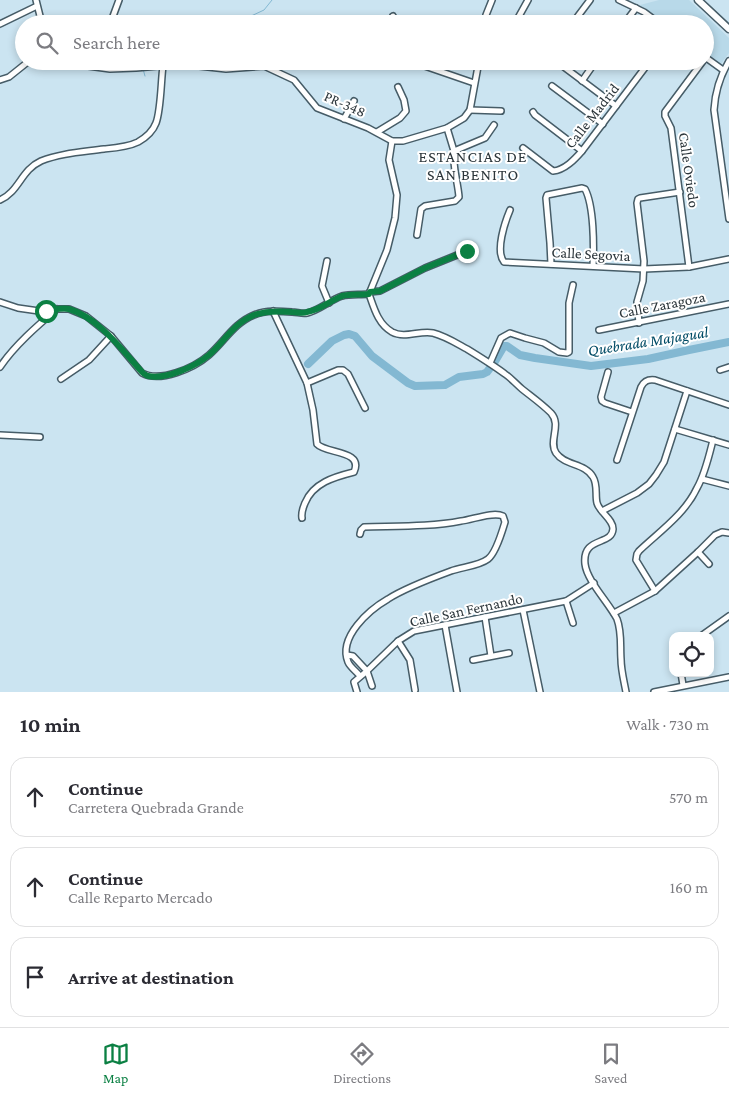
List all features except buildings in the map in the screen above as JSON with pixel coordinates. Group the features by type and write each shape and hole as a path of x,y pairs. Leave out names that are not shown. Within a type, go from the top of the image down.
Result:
{"main road":[{"path":"698,0 729,29"}],"street":[{"path":"113,15 119,0"},
{"path":"486,15 492,0"},
{"path":"520,15 528,0"},
{"path":"579,15 590,0"},
{"path":"619,0 648,15"},
{"path":"16,15 37,3"},
{"path":"631,15 636,8"},
{"path":"0,24 15,15"},
{"path":"729,60 723,70 714,110 729,219"},
{"path":"714,64 723,70"},
{"path":"0,80 17,70"},
{"path":"0,200 4,199 18,185 27,170 49,158 126,146 137,143 145,137 156,122 162,70"},
{"name":"PR-348","path":"273,70 294,80 317,108 377,132 392,141"},
{"path":"436,70 474,83"},
{"path":"476,70 470,110 464,118 447,128 403,141 392,141 389,160 397,195 395,218 387,250 370,293 378,318 392,332 398,334 433,333 451,340 507,375 554,417 556,423 555,452 561,458 584,468 593,476 597,504 612,523 612,529 608,538 589,547 586,552 585,566 619,624 621,660 626,692"},
{"path":"568,70 616,106"},
{"path":"582,81 590,70"},
{"name":"Calle Madrid","path":"523,148 553,171 561,170 582,151 643,70"},
{"name":"Calle Oviedo","path":"690,267 671,128 665,112 697,70"},
{"path":"552,86 603,124"},
{"path":"377,132 400,118 406,111 404,100 398,87"},
{"path":"344,119 354,101"},
{"path":"470,110 502,111"},
{"path":"532,112 582,151"},
{"path":"454,151 485,138 494,125"},
{"path":"417,235 420,209 422,207 455,201 459,197 453,157 454,151 447,128"},
{"path":"551,264 547,195 582,188 585,189 588,196 593,266"},
{"path":"639,323 636,308 644,269 637,203 640,198 680,192"},
{"name":"Calle Segovia","path":"510,210 502,235 500,256 507,263 644,269 690,267 729,259"},
{"path":"0,302 39,312 69,309 86,316 111,336 142,372 148,376 163,376 202,361 213,352 238,324 260,313 273,311 304,313 318,309 346,295 380,291 425,268 467,251"},
{"path":"327,261 322,286 329,303"},
{"path":"490,363 501,338 510,333 544,343 559,352 569,352 569,303 573,285"},
{"name":"Calle Zaragoza","path":"599,330 729,304"},
{"path":"0,367 28,335 57,309"},
{"path":"273,311 307,383 313,410 317,444 321,448 346,454 356,464 354,472 322,483 313,489 304,504 302,518"},
{"path":"62,379 88,360 111,336"},
{"path":"720,370 729,367"},
{"path":"307,383 338,370 343,370 348,374 365,408"},
{"path":"608,372 601,395 602,400 605,403 632,412"},
{"path":"617,460 642,384 647,380 655,380 729,405"},
{"path":"602,511 637,493 653,480 664,462 687,391"},
{"path":"675,429 729,445"},
{"path":"0,435 40,437"},
{"path":"655,591 636,560 637,554 684,508 695,494 702,479 713,440"},
{"path":"702,479 729,486"},
{"path":"357,692 354,682 360,676 348,661 346,648 350,636 362,620 379,604 396,594 450,571 483,562 490,558 505,522 503,516 493,514 461,522 443,524 364,527 360,534"},
{"path":"614,613 655,591 715,535 722,532 729,534"},
{"path":"698,552 709,564"},
{"name":"Calle San Fernando","path":"360,676 398,641 414,631 566,601 594,583"},
{"path":"566,601 573,623"},
{"path":"524,610 540,692"},
{"path":"707,632 729,616"},
{"path":"485,617 491,656"},
{"path":"445,625 457,692"},
{"path":"398,641 410,660 415,690"},
{"path":"473,660 509,653"},
{"path":"347,655 353,656 367,671 372,686"},
{"path":"682,677 684,686"},
{"path":"654,692 729,677"}],"shaded area":[{"path":"659,0 689,0 705,15 652,15 640,5"},
{"path":"714,24 729,38 729,53 719,64 714,60"}],"waterway":[{"path":"253,15 264,10 272,0"},
{"path":"143,70 145,76"},
{"name":"Quebrada Majagual","path":"308,364 332,341 349,334 355,336 372,356 408,383 415,386 445,385 459,377 483,374 490,368"},
{"name":"Quebrada Majagual","path":"494,363 504,346 520,355 591,366 648,359 729,342"}],"district":[{"name":"ESTANCIAS DE SAN BENITO","path":"473,165"}],"route":[{"path":"46,311 64,308 86,316 111,336 142,372 148,376 163,376 202,361 213,352 238,324 252,316 273,311 304,313 318,309 346,295 369,294 370,292 380,291 425,268 467,251"}]}
